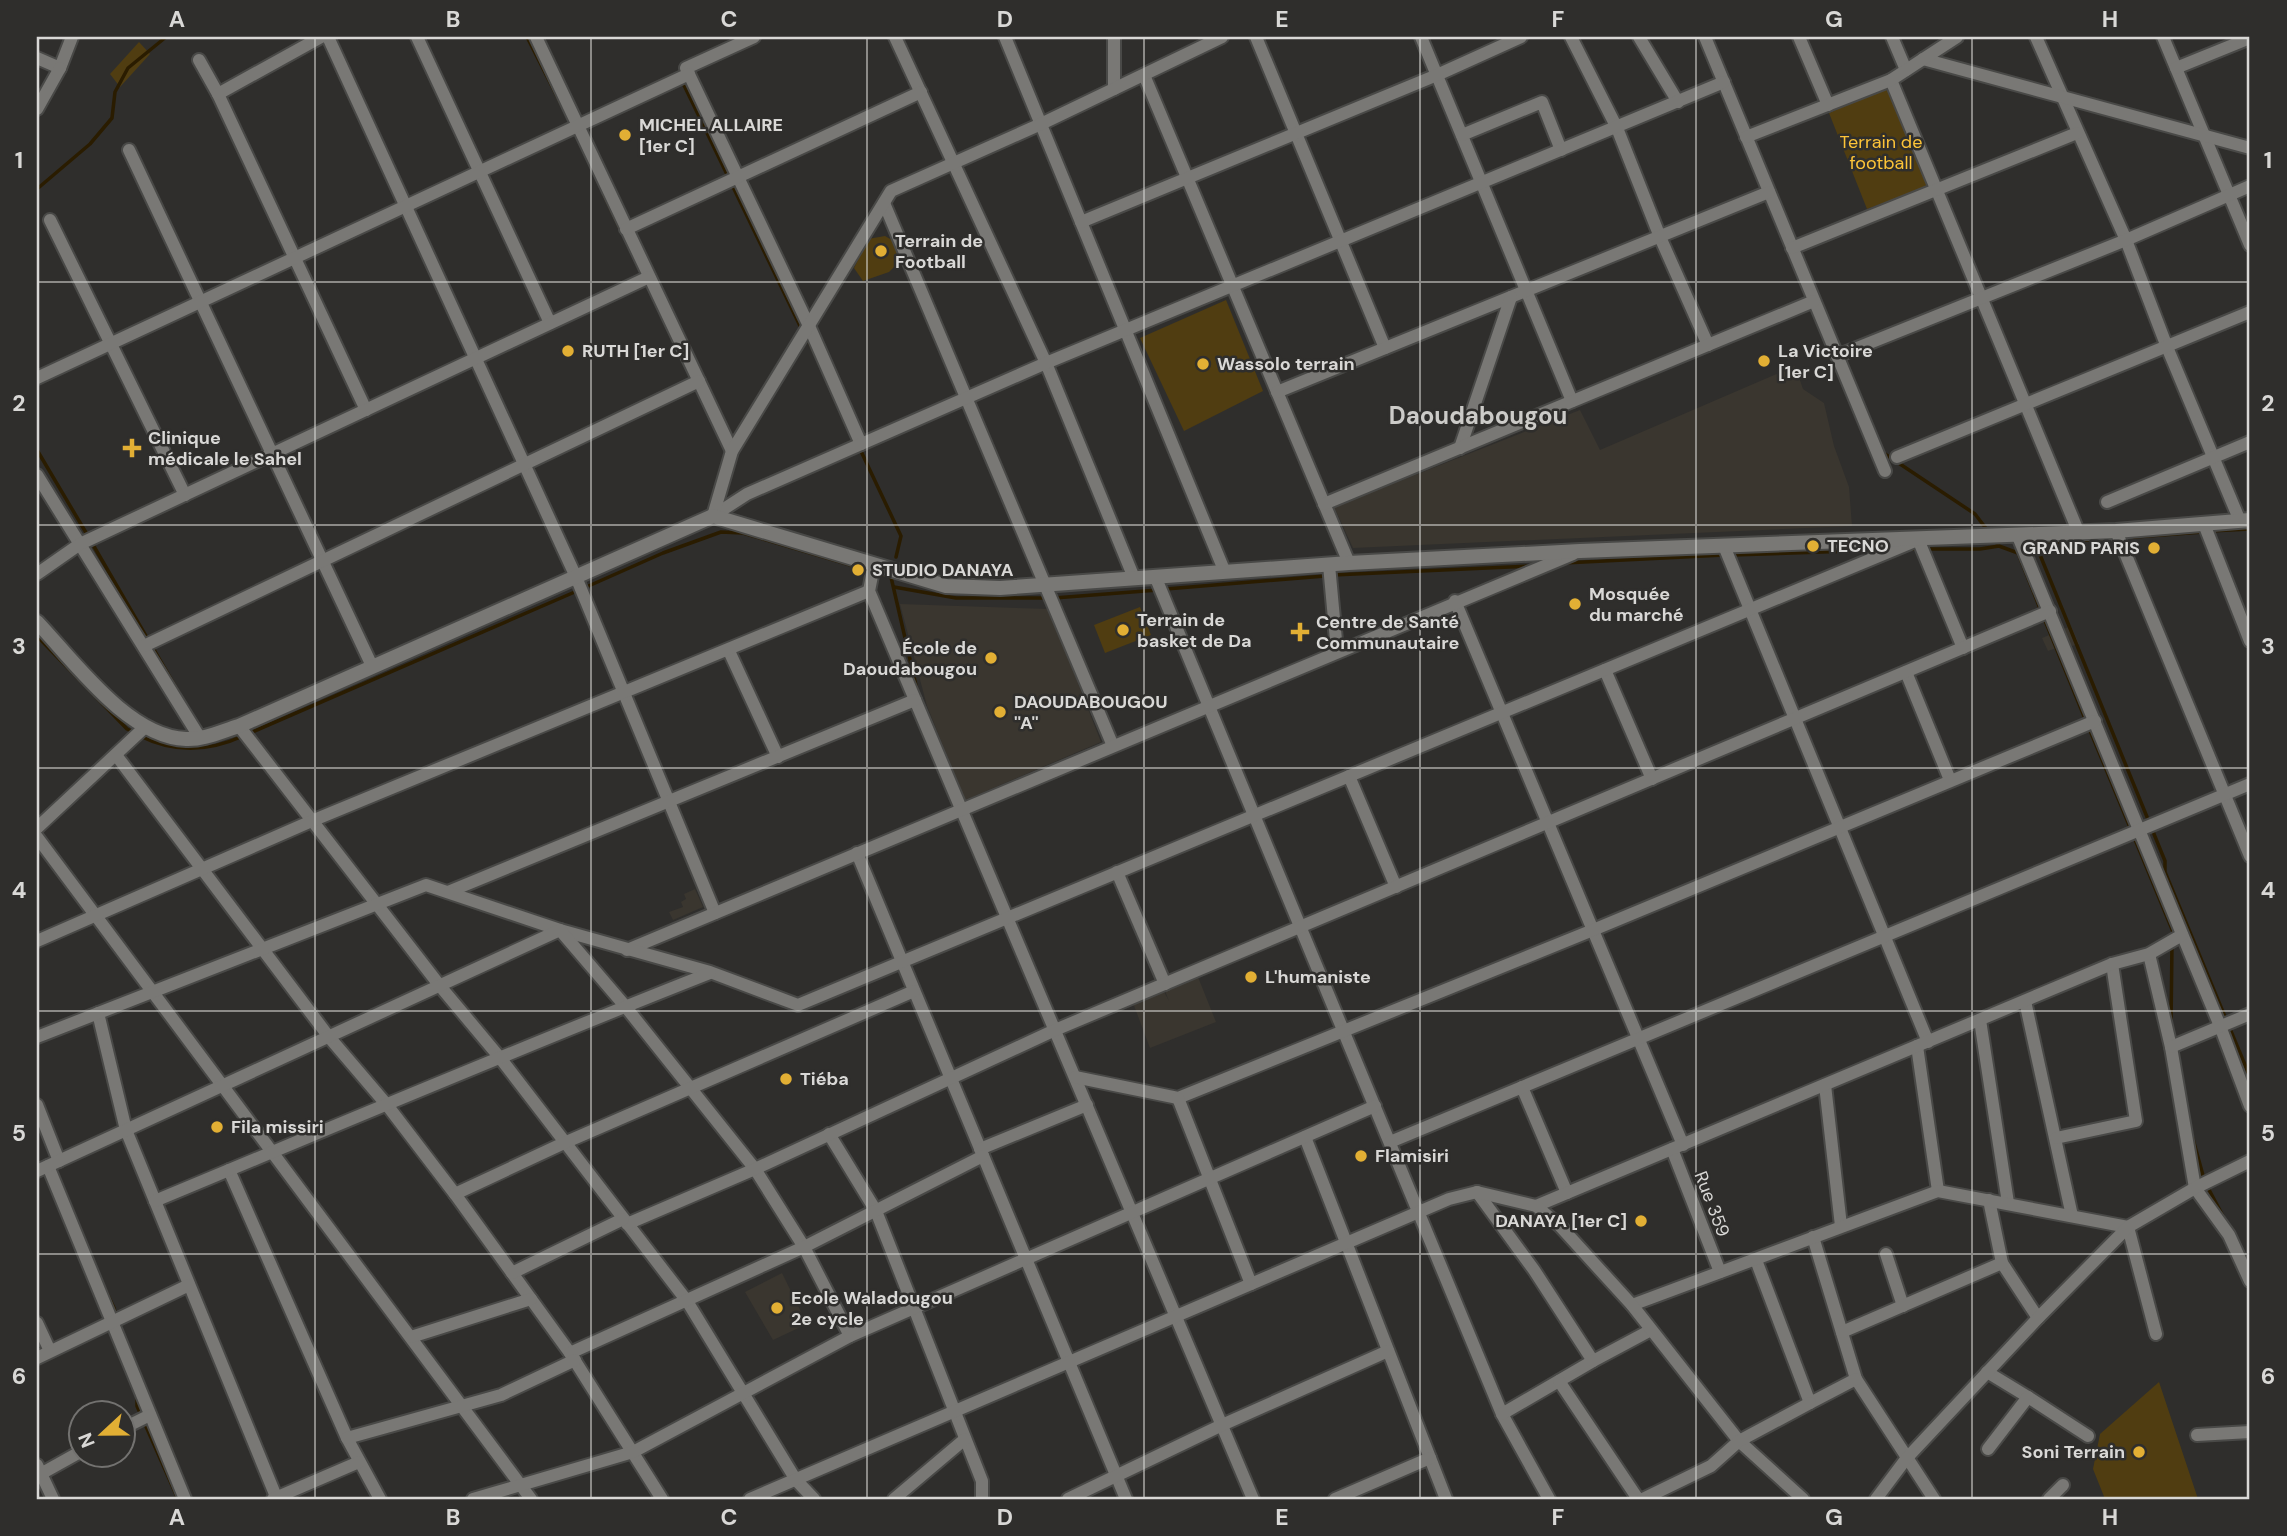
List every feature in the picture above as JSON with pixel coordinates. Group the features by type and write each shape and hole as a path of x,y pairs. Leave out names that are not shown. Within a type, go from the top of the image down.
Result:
{"street":[{"path":"37,109 60,68 72,37"},
{"path":"218,94 321,37"},
{"path":"328,37 576,576 715,913"},
{"path":"417,37 550,323"},
{"path":"536,37 732,451"},
{"path":"754,37 686,68 809,326 861,444"},
{"path":"895,37 1046,363 1134,578"},
{"path":"1005,37 1224,570"},
{"path":"1114,37 1114,89"},
{"path":"713,516 732,451 891,191 1041,124 1222,37"},
{"path":"1256,37 1385,348"},
{"path":"1422,37 1572,401"},
{"path":"1082,222 1437,75 1521,37"},
{"path":"1571,37 1617,128 1660,237 1708,345"},
{"path":"1639,37 1678,102"},
{"path":"1705,37 1885,471"},
{"path":"1799,37 1828,105"},
{"path":"1892,37 1906,70"},
{"path":"1746,137 1891,80 1957,37"},
{"path":"713,516 946,586 1000,588 1349,563 1580,551 2116,531 2245,521 2213,457 2126,240 2036,37"},
{"path":"2163,37 2250,245"},
{"path":"2176,68 2250,38"},
{"path":"37,58 60,68"},
{"path":"1923,59 2250,148"},
{"path":"199,60 218,94 366,410"},
{"path":"37,378 689,74"},
{"path":"1144,75 1349,563"},
{"path":"1891,80 2078,531"},
{"path":"37,622 112,702 145,727 166,736 186,739 200,738 239,726 713,516 747,494 1046,363 1724,82"},
{"path":"626,229 921,92"},
{"path":"1462,135 1542,102 1562,150"},
{"path":"1792,248 2077,132"},
{"path":"129,150 372,666"},
{"path":"1837,356 2126,240 2250,186"},
{"path":"1277,392 1769,192"},
{"path":"884,203 1113,746"},
{"path":"50,220 185,495"},
{"path":"37,574 80,544 649,277"},
{"path":"1460,448 1511,297"},
{"path":"1324,504 1814,301"},
{"path":"1897,457 2250,312"},
{"path":"144,646 699,381"},
{"path":"2107,502 2250,442"},
{"path":"37,475 200,738"},
{"path":"2204,524 2250,641"},
{"path":"2116,531 2250,856"},
{"path":"2017,534 2221,1026 2250,1106"},
{"path":"37,1037 426,885 561,930 710,972 797,1005 1918,539"},
{"path":"1918,539 1963,648"},
{"path":"1724,546 1885,936 1923,1044 1938,1191"},
{"path":"627,950 1455,601 1580,551"},
{"path":"874,565 869,591 1253,1499"},
{"path":"1329,565 1337,651"},
{"path":"1155,576 1502,1414 1549,1499"},
{"path":"37,941 314,820 869,591"},
{"name":"Rue 359","path":"1455,601 1639,1039 1720,1272"},
{"path":"512,1273 625,1222 755,1169 1055,1030 2050,611"},
{"path":"729,650 778,757"},
{"path":"1605,670 1652,779"},
{"path":"1906,672 1950,780"},
{"path":"448,892 915,700"},
{"path":"1075,1077 1178,1098 1593,930 2095,721"},
{"path":"239,726 687,1301 796,1480 814,1499"},
{"path":"37,828 145,727"},
{"path":"116,755 329,1037 387,1105 455,1194 572,1357 662,1499"},
{"path":"1349,776 1396,887"},
{"path":"1390,1142 2250,784"},
{"path":"37,837 531,1499"},
{"path":"857,853 1126,1499"},
{"path":"1117,873 1165,984"},
{"path":"48,1166 561,930"},
{"path":"561,930 755,1169 804,1247 850,1336"},
{"path":"1536,1206 2112,964 2149,954 2182,935"},
{"path":"2149,954 2171,1046 2196,1188 2229,1235 2250,1281"},
{"path":"2056,1138 2136,1121 2112,964"},
{"path":"155,1201 501,1059 558,1032 710,972"},
{"path":"455,1194 564,1143 914,991"},
{"path":"2025,1001 2072,1216"},
{"path":"98,1013 125,1130 275,1499 359,1462"},
{"path":"2171,1046 2250,1014"},
{"path":"1980,1020 2008,1203"},
{"path":"1825,1085 1841,1226"},
{"path":"1522,1087 1567,1194"},
{"path":"1178,1098 1251,1284"},
{"path":"37,1105 48,1166 185,1499"},
{"path":"347,1438 502,1395 572,1357 876,1212 981,1153 1087,1105"},
{"path":"473,1499 633,1451 850,1336 1375,1106"},
{"path":"830,1134 876,1212 982,1481 982,1499"},
{"path":"1306,1137 1446,1499"},
{"path":"1876,1499 1906,1459 2038,1318 2128,1227 2250,1161"},
{"path":"229,1170 347,1438 380,1499"},
{"path":"1632,1305 1938,1191 2128,1227"},
{"path":"1477,1192 1534,1270 1592,1361"},
{"path":"750,1499 1449,1199 1477,1192 1536,1206 1560,1226 1632,1305 1740,1441 1803,1499"},
{"path":"1989,1200 2002,1264 2038,1318"},
{"path":"2128,1227 2156,1334"},
{"path":"1813,1237 1856,1380 1934,1499"},
{"path":"1886,1254 1903,1306"},
{"path":"1756,1260 1810,1403"},
{"path":"1842,1332 2002,1264"},
{"path":"37,1358 189,1285"},
{"path":"411,1338 531,1299"},
{"path":"37,1323 50,1351"},
{"path":"1502,1414 1651,1330"},
{"path":"1068,1499 1222,1425 1388,1351"},
{"path":"1987,1372 2088,1436"},
{"path":"1559,1381 1640,1499 1711,1466 1740,1441 1856,1380"},
{"path":"1988,1450 2028,1396"},
{"path":"136,1422 149,1415"},
{"path":"2197,1435 2250,1432"},
{"path":"894,1499 965,1439"},
{"path":"53,1499 38,1471 66,1458"},
{"path":"1335,1499 1430,1458"},
{"path":"2049,1499 2063,1485"}],"shaded area":[{"path":"1795,366 1803,389 1824,403 1834,446 1849,487 1852,526 1353,548 1334,507 1580,410 1600,450"},
{"name":"École de Daoudabougou","path":"900,604 1049,609 1101,742 965,800 927,706"},
{"path":"2071,626 2079,644 2072,646 2070,643 2048,651 2042,638"},
{"path":"695,889 703,907 673,920 669,912 683,907 681,902 686,899 684,894"},
{"path":"1198,977 1216,1022 1150,1048 1133,1003 1163,990 1169,1001 1165,991"},
{"name":"Ecole Waladougou 2e cycle","path":"782,1273 807,1324 773,1340 745,1292"}],"green space":[{"path":"139,42 150,54 120,87 110,74"},
{"name":"Terrain de football","path":"1890,86 1931,186 1867,209 1829,113"},
{"name":"Terrain de Football","path":"885,236 897,243 902,259 889,272 863,281 854,268 868,239"},
{"name":"Wassolo terrain","path":"1226,300 1263,391 1184,431 1140,338"},
{"name":"Terrain de basket de Da","path":"1140,607 1151,635 1105,653 1094,625"},
{"name":"Soni Terrain","path":"2159,1382 2198,1499 2105,1499 2093,1469 2100,1434"}],"waterway":[{"path":"37,189 90,144 112,118 115,92 128,68 166,37"},
{"path":"527,37 562,106"},
{"path":"682,81 802,330"},
{"path":"604,195 622,233"},
{"path":"806,336 815,354"},
{"path":"859,447 901,536 896,557"},
{"path":"37,450 88,536"},
{"path":"1882,452 1975,514 1988,531"},
{"path":"2210,531 2250,529"},
{"path":"584,588 663,553 721,532 743,533 891,577 917,690"},
{"path":"2134,537 2203,532"},
{"path":"2108,538 2036,545 2165,861 2165,872 2250,1077"},
{"path":"1994,540 1999,546 2018,553 2041,611"},
{"path":"92,543 179,693"},
{"path":"1910,549 1980,549 1999,546"},
{"path":"1732,555 1881,550"},
{"path":"1564,563 1724,555"},
{"path":"1333,575 1532,566"},
{"path":"1166,589 1325,576"},
{"path":"894,587 956,598 1046,598"},
{"path":"1054,598 1158,590"},
{"path":"250,733 577,591"},
{"path":"2044,618 2086,721"},
{"path":"37,636 127,729 133,732"},
{"path":"2089,728 2174,934"},
{"path":"140,736 178,748 204,748 243,736"},
{"path":"2171,1025 2172,945"},
{"path":"2191,1132 2204,1179"},
{"path":"2207,1186 2223,1216"},
{"path":"103,1285 116,1316"},
{"path":"137,1397 137,1406 178,1499"}],"place":[{"name":"MICHEL ALLAIRE [1er C]","path":"625,135"},
{"name":"Terrain de Football","path":"881,251"},
{"name":"RUTH [1er C]","path":"568,351"},
{"name":"La Victoire [1er C]","path":"1764,361"},
{"name":"Wassolo terrain","path":"1203,364"},
{"name":"Clinique médicale le Sahel","path":"132,448"},
{"name":"TECNO","path":"1813,546"},
{"name":"GRAND PARIS","path":"2154,548"},
{"name":"STUDIO DANAYA","path":"858,570"},
{"name":"Mosquée du marché","path":"1575,604"},
{"name":"Terrain de basket de Da","path":"1123,630"},
{"name":"Centre de Santé Communautaire","path":"1300,632"},
{"name":"École de Daoudabougou","path":"991,658"},
{"name":"DAOUDABOUGOU ''A''","path":"1000,712"},
{"name":"L'humaniste","path":"1251,977"},
{"name":"Tiéba","path":"786,1079"},
{"name":"Fila missiri","path":"217,1127"},
{"name":"Flamisiri","path":"1361,1156"},
{"name":"DANAYA [1er C]","path":"1641,1221"},
{"name":"Ecole Waladougou 2e cycle","path":"777,1308"},
{"name":"Soni Terrain","path":"2139,1452"}],"district":[{"name":"Daoudabougou","path":"1478,416"}]}
